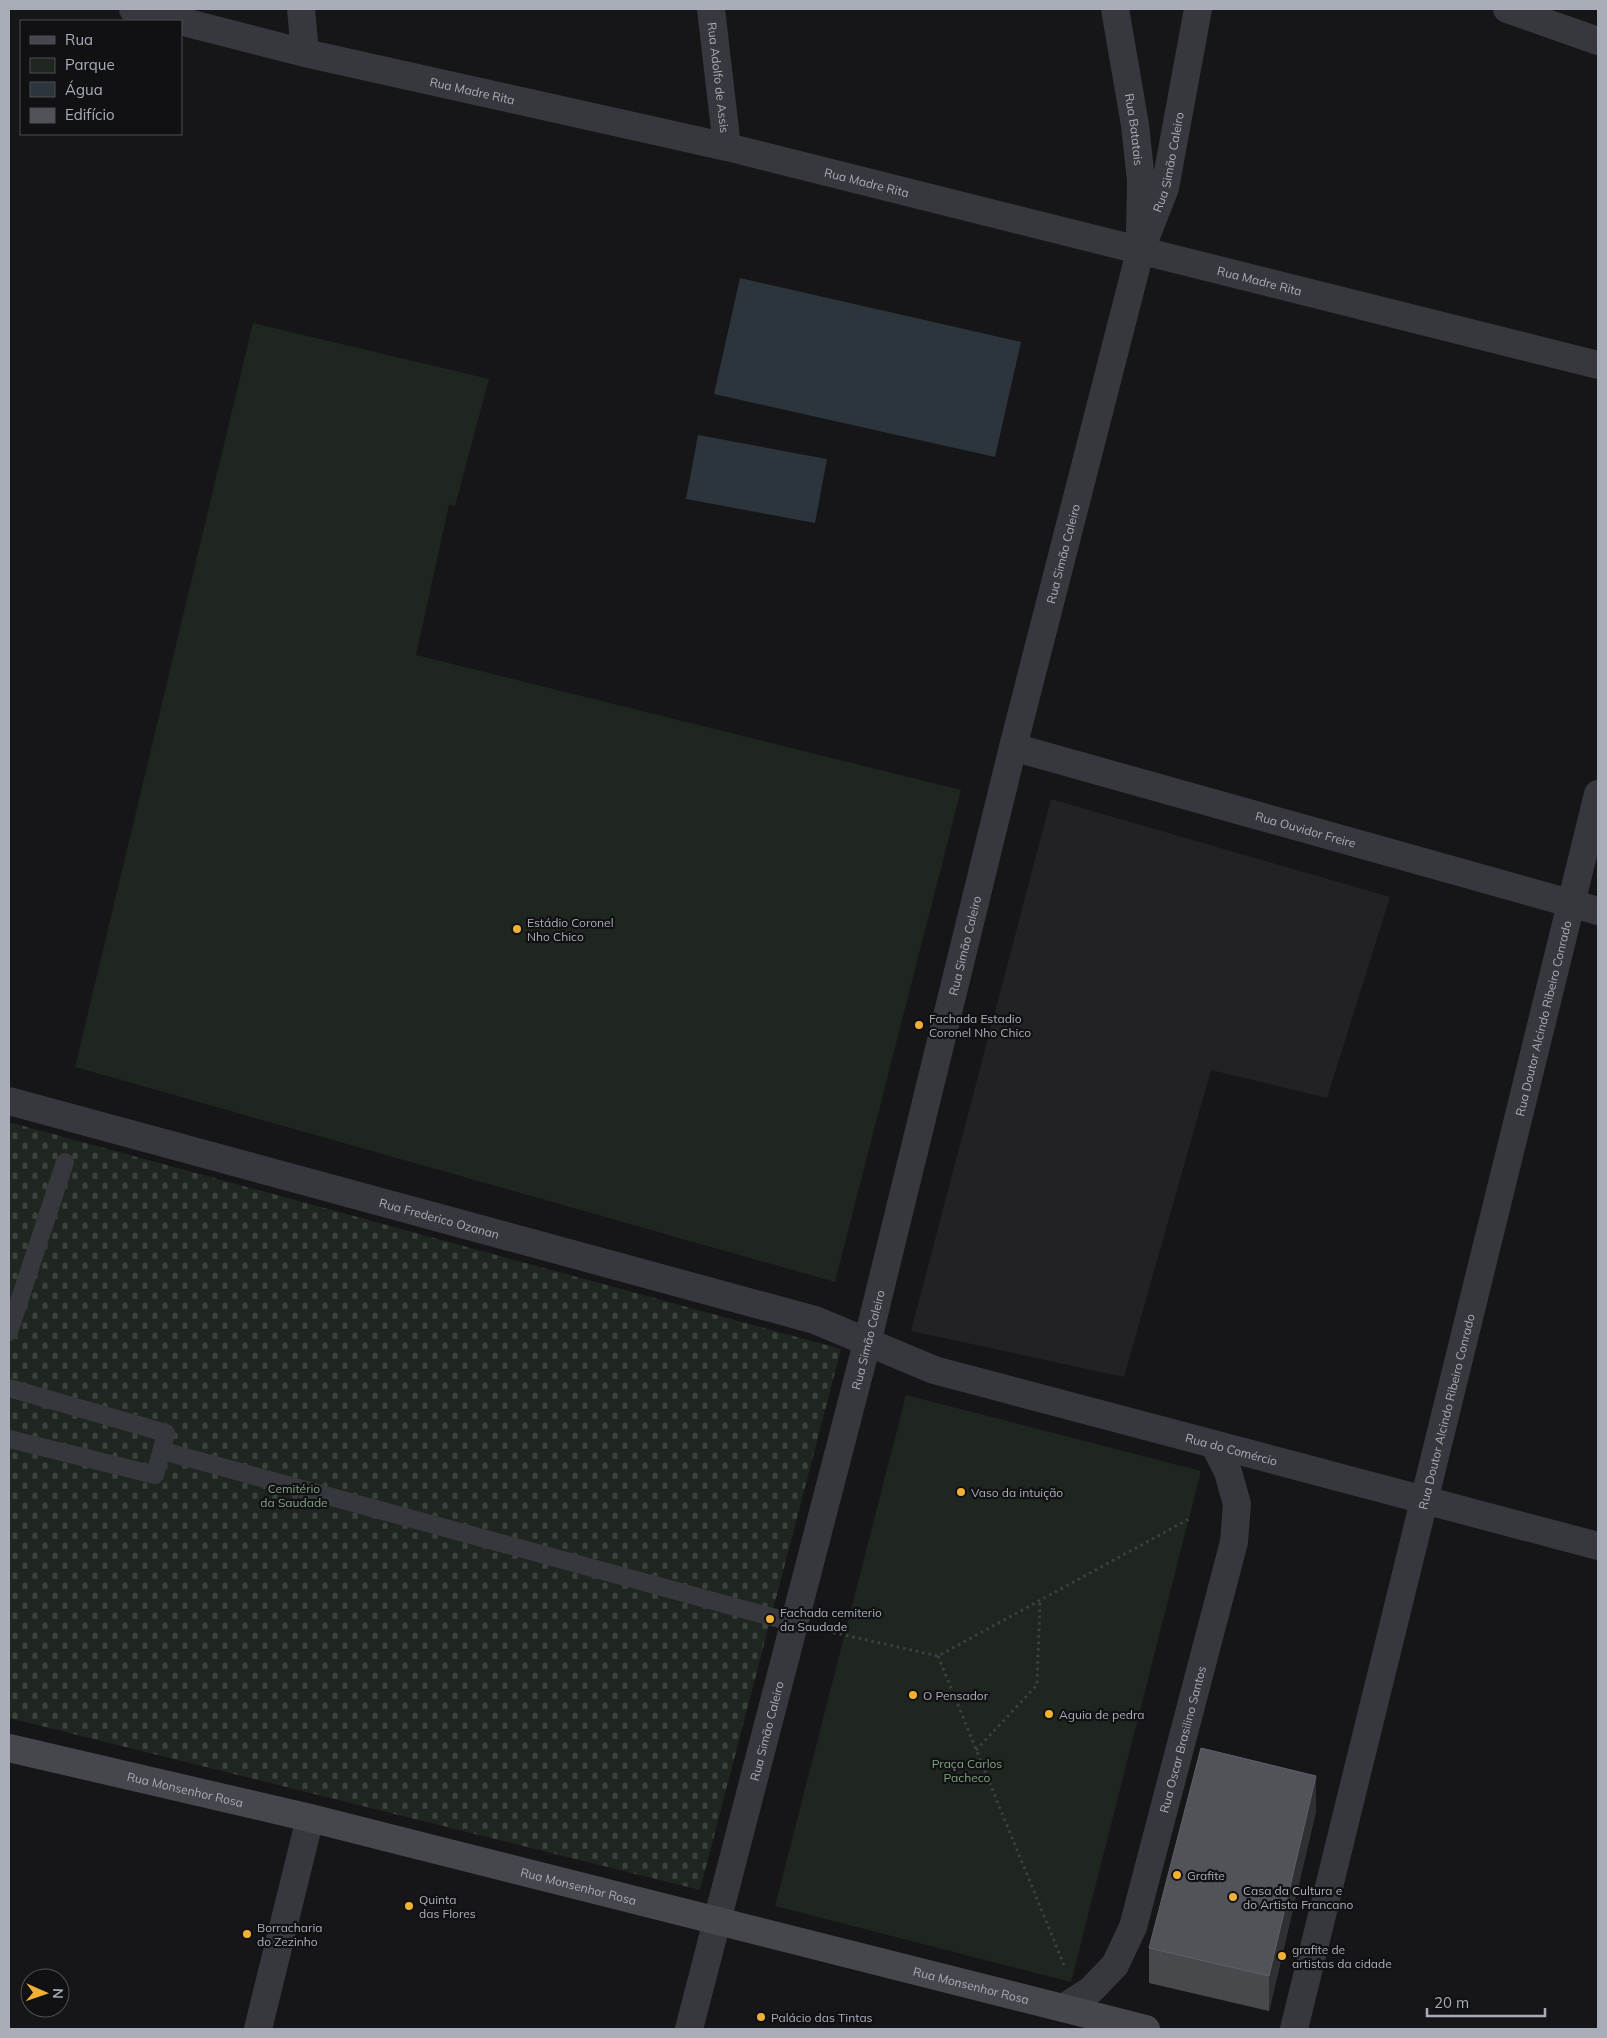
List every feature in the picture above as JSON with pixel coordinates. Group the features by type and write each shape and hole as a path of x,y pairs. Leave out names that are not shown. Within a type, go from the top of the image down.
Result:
{"street":[{"name":"Rua Madre Rita","path":"133,9 176,20"},
{"path":"301,9 305,53"},
{"name":"Rua Adolfo de Assis","path":"711,9 727,146"},
{"name":"Rua Batatais","path":"1115,9 1136,125 1141,181 1140,252"},
{"name":"Rua Simão Caleiro","path":"689,2029 867,1343 1013,747 1140,252 1164,188 1198,9"},
{"path":"1507,9 1598,41"},
{"name":"Rua Madre Rita","path":"182,22 305,53 727,146 1140,252 1598,365"},
{"name":"Rua Ouvidor Freire","path":"1013,747 1598,911"},
{"name":"Rua Doutor Alcindo Ribeiro Conrado","path":"1294,2029 1598,794"},
{"name":"Rua Frederico Ozanan","path":"9,1101 815,1320 867,1343"},
{"name":"Rua do Comércio","path":"867,1343 934,1370 1598,1546"},
{"name":"Rua Oscar Brasilino Santos","path":"1062,2008 1091,1990 1115,1965 1132,1927 1234,1542 1237,1504 1228,1472 1215,1446"},
{"name":"Rua Monsenhor Rosa","path":"9,1748 310,1818 1146,2029"},
{"path":"258,2029 310,1818"}],"lane":[{"path":"9,1332 65,1162"},
{"path":"9,1388 166,1433 163,1451 154,1475 9,1439"},
{"path":"163,1451 794,1623"}],"path":[{"path":"794,1623 938,1656 1189,1519"},
{"path":"976,1750 1037,1686 1040,1600"},
{"path":"938,1656 1067,1973"}],"shaded area":[{"path":"1051,799 1390,897 1327,1098 1211,1070 1124,1377 911,1331"}],"green space":[{"name":"Estádio Coronel Nho Chico","path":"253,323 489,379 455,506 449,505 416,655 961,790 835,1282 75,1067"},
{"name":"Cemitério da Saudade","path":"9,1122 841,1349 700,1890 9,1718"},
{"name":"Praça Carlos Pacheco","path":"906,1395 1201,1471 1071,1982 775,1906"}],"water":[{"path":"740,278 1021,342 995,457 714,394"},
{"path":"698,435 827,459 815,523 686,499"}],"building":[{"name":"Casa da Cultura e do Artista Francano","path":"1201,1748 1316,1776 1269,1976 1149,1948"}],"place":[{"name":"Estádio Coronel Nho Chico","path":"517,929"},
{"name":"Fachada Estadio Coronel Nho Chico","path":"919,1025"},
{"name":"Vaso da intuição","path":"961,1492"},
{"name":"Fachada cemiterio da Saudade","path":"770,1619"},
{"name":"O Pensador","path":"913,1695"},
{"name":"Aguia de pedra","path":"1049,1714"},
{"name":"Grafite","path":"1177,1875"},
{"name":"Casa da Cultura e do Artista Francano","path":"1233,1897"},
{"name":"Quinta das Flores","path":"409,1906"},
{"name":"Borracharia do Zezinho","path":"247,1934"},
{"name":"grafite de artistas da cidade","path":"1282,1956"},
{"name":"Palácio das Tintas","path":"761,2017"}]}
